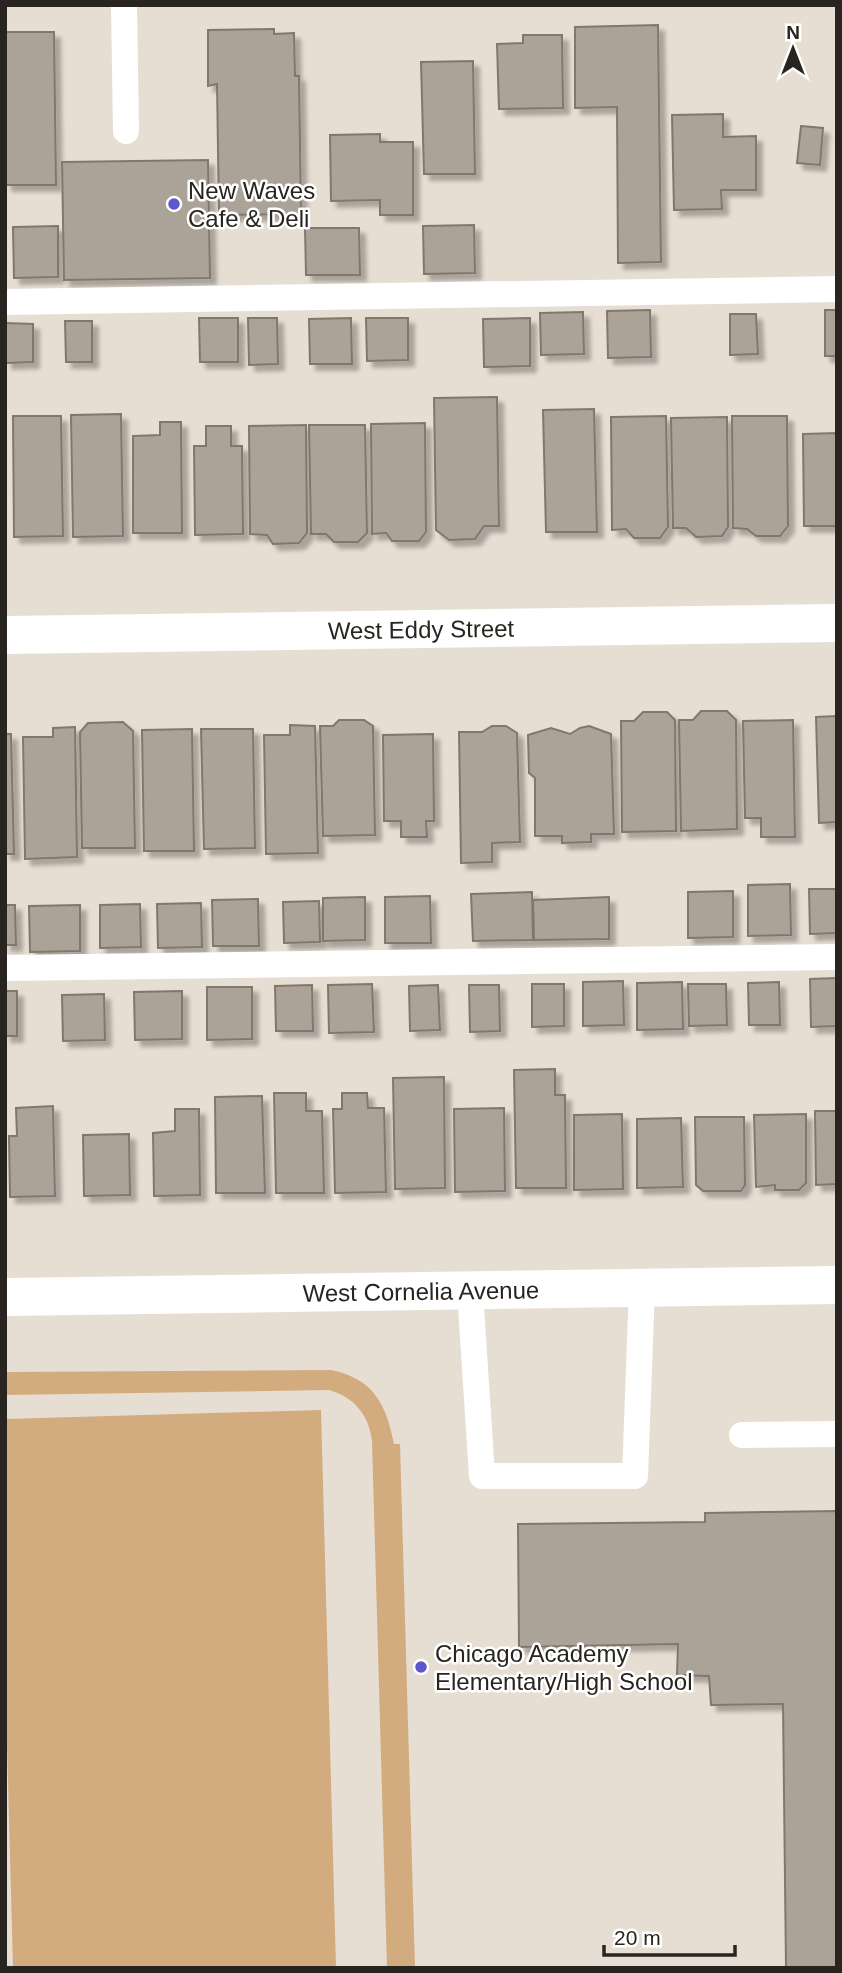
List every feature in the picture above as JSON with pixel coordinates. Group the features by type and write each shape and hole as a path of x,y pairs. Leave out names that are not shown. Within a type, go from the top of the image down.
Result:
{"street":[{"name":"West Eddy Street","path":"5,635 837,623"},
{"name":"West Cornelia Avenue","path":"5,1297 837,1285"}],"lane":[{"path":"124,5 126,131"},
{"path":"5,302 837,289"},
{"path":"5,968 837,957"},
{"path":"470,1291 482,1476 635,1476 642,1288"},
{"path":"742,1435 837,1434"}],"shaded area":[{"path":"331,1370 358,1380 376,1395 387,1417 394,1444 400,1444 415,1968 387,1968 372,1441 368,1423 359,1408 346,1397 329,1390 5,1395 5,1372"},
{"path":"321,1410 336,1968 13,1968 5,1672 5,1419"}],"building":[{"path":"658,25 661,262 618,263 617,107 575,108 575,27"},
{"path":"274,29 274,34 294,33 295,76 299,76 301,214 219,215 217,84 208,86 208,30"},
{"path":"5,32 54,32 56,185 6,185"},
{"path":"523,35 562,35 563,108 499,109 497,44 523,43"},
{"path":"473,61 475,174 424,174 421,62"},
{"path":"723,114 723,137 756,136 756,190 721,190 722,209 674,210 672,115"},
{"path":"801,126 823,128 820,165 797,163"},
{"path":"380,134 380,142 413,142 413,215 380,215 380,200 331,201 330,135"},
{"path":"208,160 210,278 64,280 62,162"},
{"path":"474,225 475,273 424,274 423,226"},
{"path":"58,226 58,277 14,278 13,227"},
{"path":"305,228 359,228 360,275 306,275"},
{"path":"650,310 651,357 608,358 607,311"},
{"path":"825,310 837,310 837,356 825,356"},
{"path":"583,312 584,354 541,355 540,313"},
{"path":"730,314 756,314 758,354 730,355"},
{"path":"199,318 238,318 238,362 200,362"},
{"path":"248,318 277,318 278,364 249,365"},
{"path":"351,318 352,364 310,364 309,319"},
{"path":"366,318 408,318 408,360 367,361"},
{"path":"530,318 530,366 484,367 483,319"},
{"path":"65,321 92,321 92,362 66,362"},
{"path":"5,323 33,324 33,362 6,363"},
{"path":"497,397 499,526 484,526 475,539 449,540 436,530 434,398"},
{"path":"594,409 597,532 546,532 543,410"},
{"path":"121,414 123,536 73,537 71,415"},
{"path":"13,416 61,416 63,536 14,537"},
{"path":"666,416 668,527 660,538 634,538 626,529 612,530 611,417"},
{"path":"732,416 787,416 788,526 780,536 756,536 747,529 733,528"},
{"path":"727,417 728,527 722,536 696,537 686,528 673,528 671,418"},
{"path":"160,422 181,422 182,533 133,533 133,436 160,435"},
{"path":"425,423 426,532 419,541 392,541 386,533 372,534 371,424"},
{"path":"306,425 307,533 299,543 273,544 267,535 250,534 249,426"},
{"path":"309,425 365,425 367,533 358,542 334,542 326,534 311,534"},
{"path":"206,426 231,426 231,446 242,446 243,534 195,535 194,446 206,446"},
{"path":"837,433 837,526 804,526 803,434"},
{"path":"701,711 727,711 736,720 737,829 681,831 679,720 693,720"},
{"path":"643,712 667,712 675,720 676,831 622,832 621,721 634,721"},
{"path":"837,716 837,822 819,823 816,717"},
{"path":"339,720 364,720 373,726 375,835 323,836 320,726 333,726"},
{"path":"793,720 795,837 761,837 761,818 745,818 743,721"},
{"path":"123,722 133,731 135,848 82,848 80,732 88,723"},
{"path":"290,725 315,726 318,853 266,854 264,735 290,735"},
{"path":"492,726 506,726 517,733 520,842 492,843 492,862 461,863 459,732 482,732"},
{"path":"589,726 611,734 614,834 591,834 591,842 562,843 562,836 535,836 535,778 529,773 528,735 551,728 570,734"},
{"path":"75,727 77,857 25,859 23,737 53,737 53,728"},
{"path":"192,729 194,851 144,851 142,730"},
{"path":"201,729 253,729 255,848 204,849"},
{"path":"5,734 11,734 14,854 5,854"},
{"path":"433,734 434,821 426,821 427,837 401,837 401,821 384,821 383,735"},
{"path":"790,884 791,935 748,936 748,885"},
{"path":"809,889 837,889 837,933 810,934"},
{"path":"733,891 733,937 688,938 688,892"},
{"path":"532,892 533,940 473,941 471,894"},
{"path":"430,896 431,943 385,943 385,897"},
{"path":"365,897 365,940 323,941 323,898"},
{"path":"609,897 609,939 534,940 533,900"},
{"path":"258,899 259,946 213,946 212,900"},
{"path":"319,901 320,942 284,943 283,902"},
{"path":"201,903 202,947 158,948 157,904"},
{"path":"140,904 141,947 100,948 100,905"},
{"path":"5,905 15,905 16,945 5,945"},
{"path":"80,905 80,951 30,952 29,906"},
{"path":"837,978 837,1026 811,1027 810,979"},
{"path":"623,981 624,1025 583,1026 583,982"},
{"path":"682,982 683,1029 637,1030 637,983"},
{"path":"779,982 780,1025 749,1025 748,983"},
{"path":"372,984 374,1032 329,1033 328,985"},
{"path":"532,984 564,984 564,1026 532,1027"},
{"path":"688,984 726,984 727,1025 689,1026"},
{"path":"312,985 313,1031 276,1031 275,986"},
{"path":"438,985 440,1030 410,1031 409,986"},
{"path":"469,985 499,985 500,1031 470,1032"},
{"path":"207,987 252,987 252,1039 207,1040"},
{"path":"5,991 17,991 17,1036 5,1036"},
{"path":"182,991 182,1039 135,1040 134,992"},
{"path":"104,994 105,1040 63,1041 62,995"},
{"path":"555,1069 555,1095 565,1095 566,1188 516,1188 514,1070"},
{"path":"444,1077 445,1188 395,1189 393,1078"},
{"path":"274,1093 306,1093 306,1111 322,1111 324,1193 276,1193"},
{"path":"342,1093 367,1093 368,1108 384,1108 386,1192 335,1193 333,1109 342,1109"},
{"path":"262,1096 265,1193 216,1193 215,1097"},
{"path":"53,1106 55,1196 10,1197 9,1136 17,1136 16,1108"},
{"path":"504,1108 505,1191 455,1192 454,1109"},
{"path":"175,1109 199,1109 200,1195 154,1196 153,1133 175,1131"},
{"path":"815,1111 837,1111 837,1184 816,1185"},
{"path":"622,1114 623,1189 574,1190 574,1115"},
{"path":"806,1114 806,1183 799,1190 775,1190 775,1185 756,1187 754,1115"},
{"path":"695,1117 744,1117 745,1185 741,1191 703,1191 696,1185"},
{"path":"681,1118 683,1187 637,1188 637,1119"},
{"path":"129,1134 130,1195 84,1196 83,1135"},
{"path":"837,1511 837,1968 786,1968 783,1704 711,1705 709,1676 677,1675 678,1644 519,1647 518,1524 705,1522 705,1513"}],"place":[{"name":"New Waves Cafe & Deli","path":"174,204"},
{"name":"Chicago Academy Elementary/High School","path":"421,1667"}]}
